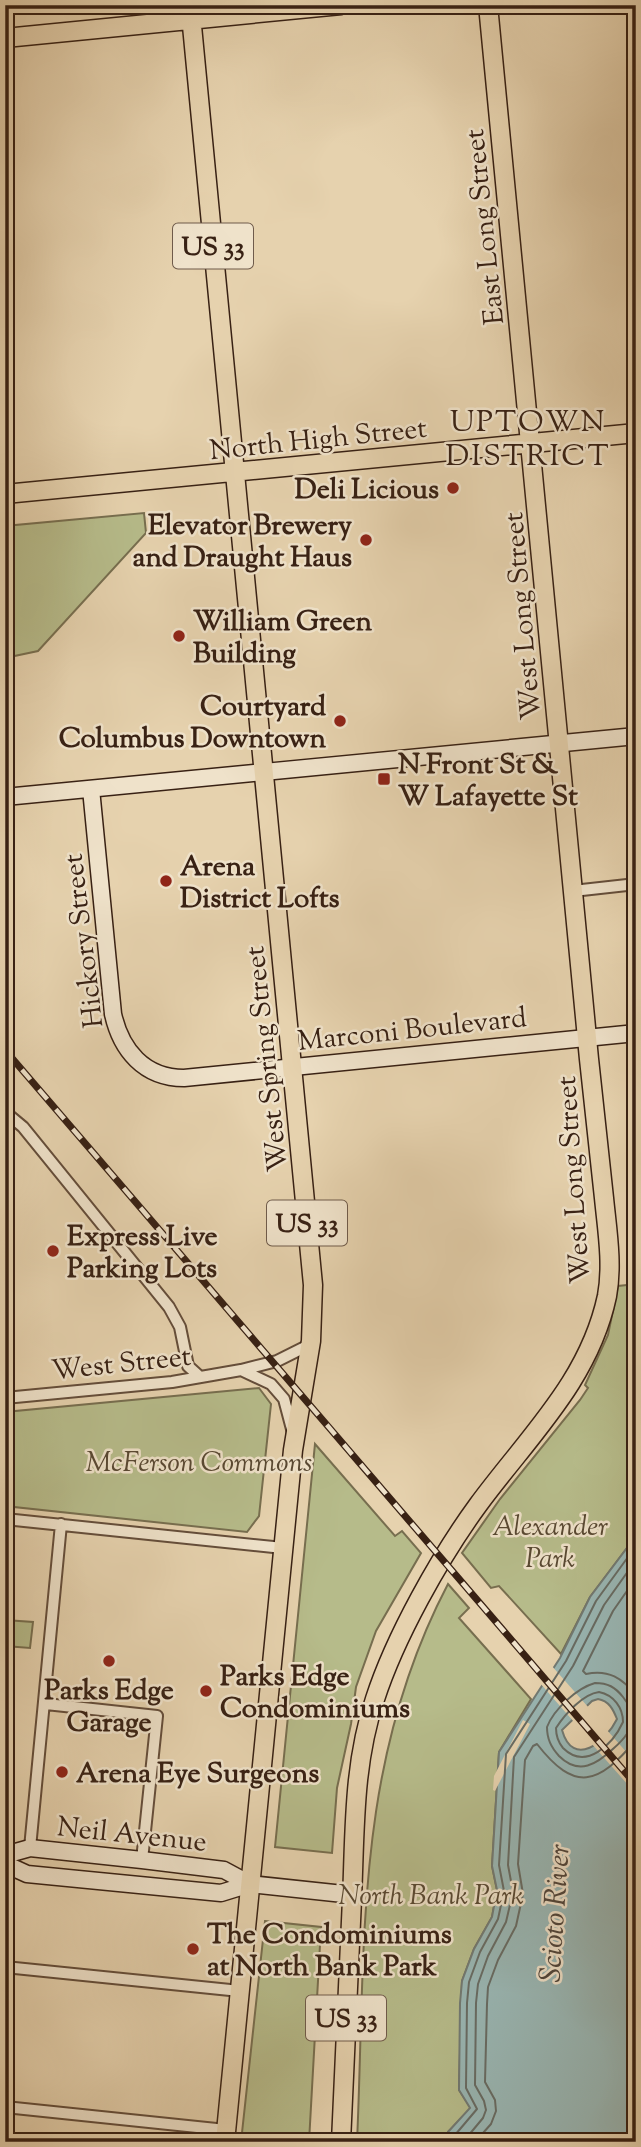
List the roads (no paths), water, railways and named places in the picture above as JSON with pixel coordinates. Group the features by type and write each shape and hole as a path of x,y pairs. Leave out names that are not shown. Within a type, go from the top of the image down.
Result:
{"main road":[{"path":"5,38 191,12 341,5"},
{"name":"East Long Street","path":"488,5 531,444"},
{"name":"US 33","path":"191,12 235,472"},
{"name":"North High Street","path":"5,494 636,433"},
{"name":"West Long Street","path":"341,2142 354,1810 358,1772 374,1700 392,1652 475,1508 570,1385 584,1362 601,1320 610,1268 531,444"},
{"name":"West Spring Street","path":"226,2136 283,1548 295,1440 311,1344 313,1285 235,472"}],"street":[{"path":"5,797 636,736"},
{"name":"Hickory Street","path":"91,789 113,1014 117,1031 126,1049 153,1072"},
{"path":"573,891 636,884"},
{"name":"Marconi Boulevard","path":"153,1072 170,1078 184,1078 636,1033"},
{"path":"5,1112 23,1127 169,1307 180,1327 188,1366 200,1377"},
{"name":"West Street","path":"5,1398 172,1382 241,1370 277,1361 311,1344"},
{"path":"241,1370 271,1384 284,1399 295,1440"},
{"path":"5,1519 283,1548"},
{"path":"5,1859 24,1860 29,1856 46,1704 47,1658 61,1524"},
{"path":"46,1704 158,1716 142,1860"},
{"name":"Neil Avenue","path":"30,1848 224,1870 250,1884"},
{"name":"Neil Avenue","path":"5,1859 27,1874 221,1892 250,1884 352,1895"},
{"path":"5,1968 240,1991"},
{"path":"5,2107 226,2136"}],"water":[{"name":"Scioto River","path":"636,1536 636,2142 447,2142 448,2132 470,2108 459,2090 460,2003 462,1981 474,1949 492,1917 497,1890 492,1866 499,1752 560,1658 590,1597","holes":["598,1699 610,1706 617,1719 598,1743 581,1750 574,1748 567,1742 562,1730 592,1701"]}],"railway":[{"path":"5,1050 636,1785"}],"place":[{"name":"Deli Licious","path":"453,488"},
{"name":"Elevator Brewery and Draught Haus","path":"366,540"},
{"name":"William Green Building","path":"179,636"},
{"name":"Courtyard Columbus Downtown","path":"340,721"},
{"name":"N Front St & W Lafayette St","path":"384,779"},
{"name":"Arena District Lofts","path":"166,881"},
{"name":"Express Live Parking Lots","path":"53,1251"},
{"name":"Parks Edge Garage","path":"109,1661"},
{"name":"Parks Edge Condominiums","path":"206,1691"},
{"name":"Arena Eye Surgeons","path":"62,1772"},
{"name":"The Condominiums at North Bank Park","path":"193,1949"}],"district":[{"name":"UPTOWN DISTRICT","path":"528,438"}],"park label":[{"name":"McFerson Commons","path":"199,1461"},
{"name":"Alexander Park","path":"550,1541"},
{"name":"North Bank Park","path":"431,1894"}]}
